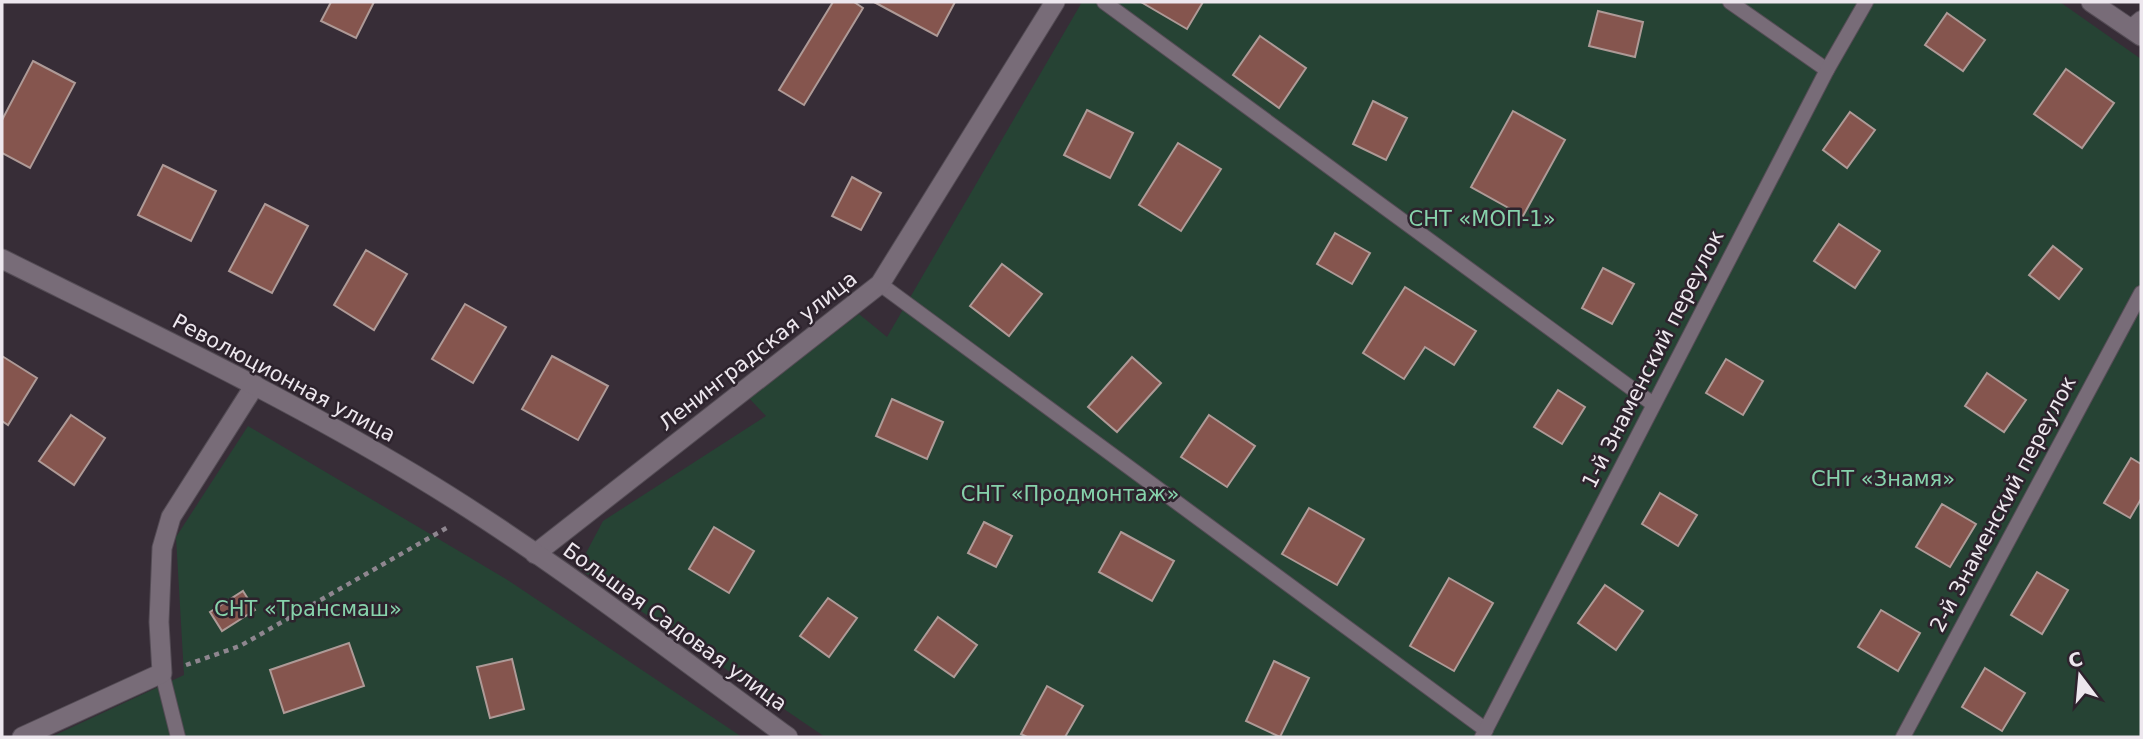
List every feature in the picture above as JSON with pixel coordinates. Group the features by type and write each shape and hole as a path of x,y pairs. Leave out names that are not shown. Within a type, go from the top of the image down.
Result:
{"street":[{"name":"Ленинградская улица","path":"535,554 880,284 1055,2"},
{"path":"2091,2 2137,27"},
{"name":"Революционная улица","path":"2,259 255,384 416,475 535,554"},
{"path":"22,737 162,673 159,622 162,548 171,517 255,384"},
{"name":"Большая Садовая улица","path":"535,554 788,737"}],"lane":[{"path":"1104,2 1653,404"},
{"path":"1730,2 1828,70"},
{"name":"1-й Знаменский переулок","path":"1484,734 1653,404 1866,2"},
{"path":"880,284 1484,734"},
{"name":"2-й Знаменский переулок","path":"1903,737 2141,293"},
{"path":"162,673 178,737"}],"path":[{"path":"162,673 240,646 473,512"}],"green space":[{"path":"1082,2 2060,2 2141,59 2141,737 825,737 578,568 603,521 766,416 749,398 859,314 887,337"},
{"name":"СНТ «Трансмаш»","path":"248,426 506,579 742,737 51,737 184,675 176,537"}],"building":[{"path":"331,2 374,2 356,38 321,21"},
{"path":"833,2 854,2 863,8 804,105 779,90"},
{"path":"874,2 955,2 937,36"},
{"path":"1141,2 1203,2 1187,29"},
{"path":"1598,11 1643,22 1635,57 1589,46"},
{"path":"1947,13 1985,40 1963,71 1925,45"},
{"path":"1260,36 1306,68 1279,108 1233,75"},
{"path":"33,61 75,83 30,168 2,153 2,120"},
{"path":"2066,69 2114,103 2082,148 2034,114"},
{"path":"1373,101 1407,118 1386,160 1353,144"},
{"path":"1087,110 1133,133 1110,178 1064,155"},
{"path":"1513,111 1565,140 1523,216 1471,187"},
{"path":"1850,112 1875,130 1847,168 1823,150"},
{"path":"1178,143 1221,169 1181,231 1139,205"},
{"path":"163,165 216,191 191,241 138,215"},
{"path":"852,177 881,193 861,230 832,216"},
{"path":"265,204 308,226 272,293 229,271"},
{"path":"1839,224 1880,251 1855,288 1814,261"},
{"path":"1335,233 1370,253 1352,284 1317,264"},
{"path":"2053,246 2082,269 2059,299 2029,275"},
{"path":"366,250 407,274 374,330 334,305"},
{"path":"1002,264 1042,294 1009,336 970,306"},
{"path":"1603,268 1634,284 1612,324 1582,308"},
{"path":"1405,287 1476,331 1454,365 1425,347 1404,379 1363,353"},
{"path":"465,304 506,327 473,383 432,359"},
{"path":"2,356 37,378 8,425 2,421"},
{"path":"552,356 608,386 578,440 522,409"},
{"path":"1132,357 1161,383 1117,432 1088,407"},
{"path":"1726,359 1763,381 1743,415 1706,393"},
{"path":"1987,373 2026,400 2004,432 1965,406"},
{"path":"1558,390 1585,407 1562,444 1534,427"},
{"path":"892,399 943,422 927,459 876,436"},
{"path":"71,415 105,438 74,485 39,461"},
{"path":"1209,415 1255,446 1227,487 1181,457"},
{"path":"2131,458 2141,464 2141,499 2130,518 2104,503"},
{"path":"1660,493 1697,515 1678,546 1642,524"},
{"path":"1942,504 1976,524 1950,567 1916,547"},
{"path":"1309,508 1364,539 1337,585 1282,554"},
{"path":"984,522 1012,536 996,567 968,553"},
{"path":"714,527 754,551 729,593 689,569"},
{"path":"1121,532 1174,561 1152,601 1099,572"},
{"path":"2037,572 2068,590 2042,634 2011,615"},
{"path":"1449,578 1493,603 1454,671 1410,646"},
{"path":"1605,585 1643,611 1616,650 1578,623"},
{"path":"243,591 255,610 222,631 210,612"},
{"path":"828,598 857,618 829,657 800,636"},
{"path":"1881,610 1920,633 1898,671 1858,647"},
{"path":"938,617 977,645 954,677 915,650"},
{"path":"349,643 364,686 284,713 270,670"},
{"path":"512,659 524,709 490,718 477,667"},
{"path":"1274,661 1309,678 1280,737 1246,721"},
{"path":"1985,668 2025,693 2002,731 1962,707"},
{"path":"1047,686 1083,706 1065,737 1027,737 1021,734"}],"park label":[{"name":"СНТ «МОП-1»","path":"1482,219"},
{"name":"СНТ «Знамя»","path":"1883,479"},
{"name":"СНТ «Продмонтаж»","path":"1070,494"}]}
